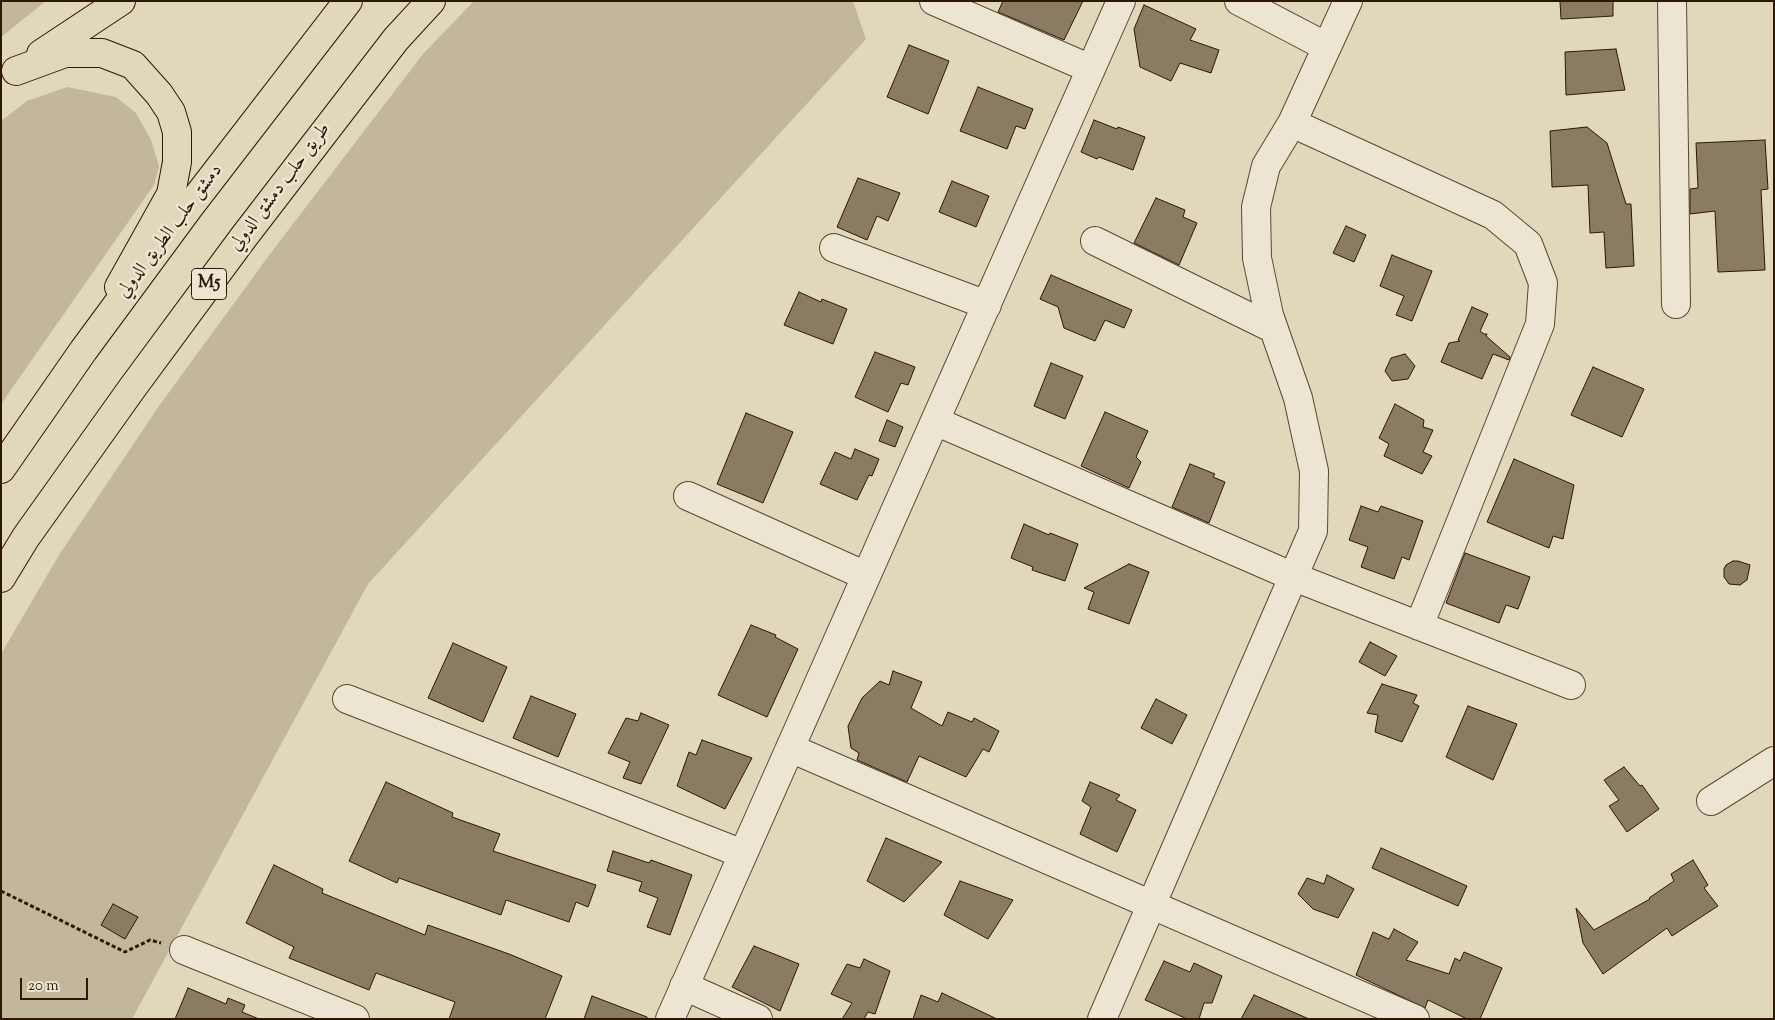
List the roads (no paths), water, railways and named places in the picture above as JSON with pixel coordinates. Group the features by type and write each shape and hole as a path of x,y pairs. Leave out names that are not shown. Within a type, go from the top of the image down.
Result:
{"main road":[{"path":"8,76 121,1"},
{"name":"دمشق حلب الطريق الدولي","path":"1,469 83,351 190,206 348,1"},
{"name":"طريق حلب دمشق الدولي","path":"1,578 26,537 116,410 237,246 396,39 431,1"},
{"path":"8,76 65,53 102,53 133,65 159,94 171,112 177,132 177,162 171,194 83,351"}],"street":[{"path":"934,1 1091,69"},
{"path":"670,1019 1121,1"},
{"path":"1239,1 1327,47"},
{"path":"1102,1019 1313,531 1314,471 1298,398 1274,329 1257,258 1256,207 1266,166 1292,123 1348,1"},
{"path":"1672,1 1676,304"},
{"path":"1292,123 1493,215 1528,244 1543,283 1540,324 1419,626"},
{"path":"1095,241 1274,329"},
{"path":"834,248 987,305"},
{"path":"935,421 1294,577 1571,685"},
{"path":"688,496 866,576"},
{"path":"347,699 743,854"},
{"path":"790,748 1415,1019"},
{"path":"1711,801 1774,761"},
{"path":"184,950 355,1019"},
{"path":"684,986 758,1019"}]}
